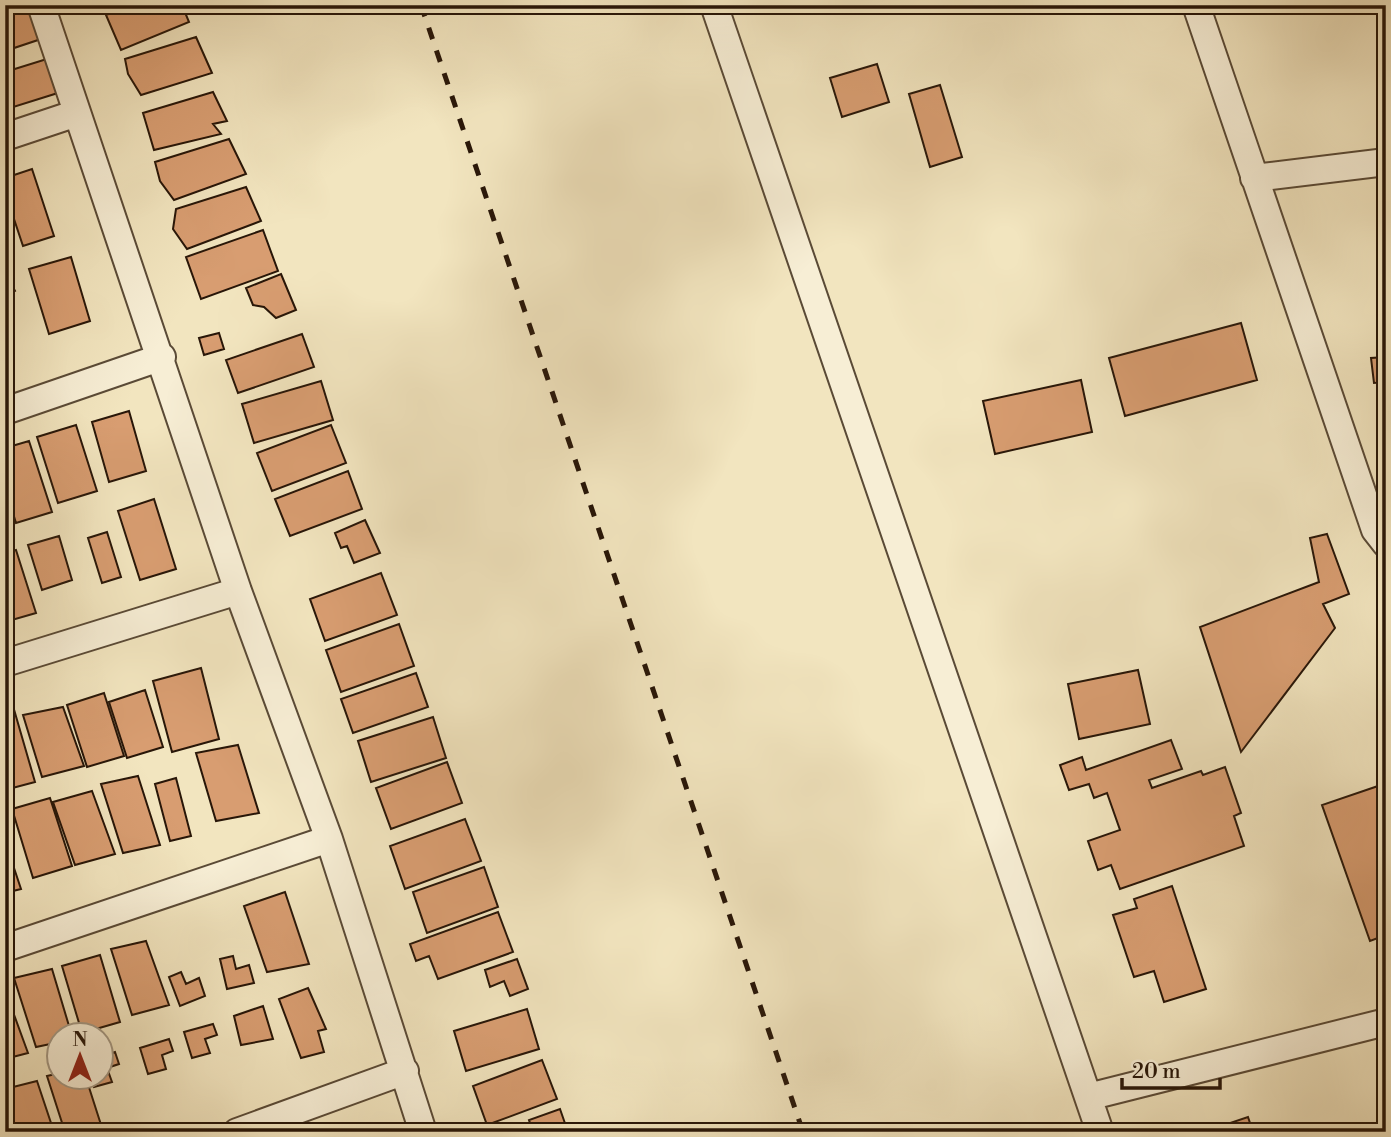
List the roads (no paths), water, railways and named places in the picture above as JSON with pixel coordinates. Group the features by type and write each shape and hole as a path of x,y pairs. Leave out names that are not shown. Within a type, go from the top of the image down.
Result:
{"street":[{"path":"41,5 162,357 238,591 329,839 423,1132"},
{"path":"714,5 1100,1132"},
{"path":"1196,5 1375,530 1386,544"},
{"path":"5,138 77,113"},
{"path":"1254,178 1386,162"},
{"path":"5,411 162,357"},
{"path":"5,663 238,591"},
{"path":"5,948 329,839"},
{"path":"1088,1097 1386,1022"},
{"path":"237,1132 405,1071"}],"railway":[{"path":"421,5 803,1132"}]}
